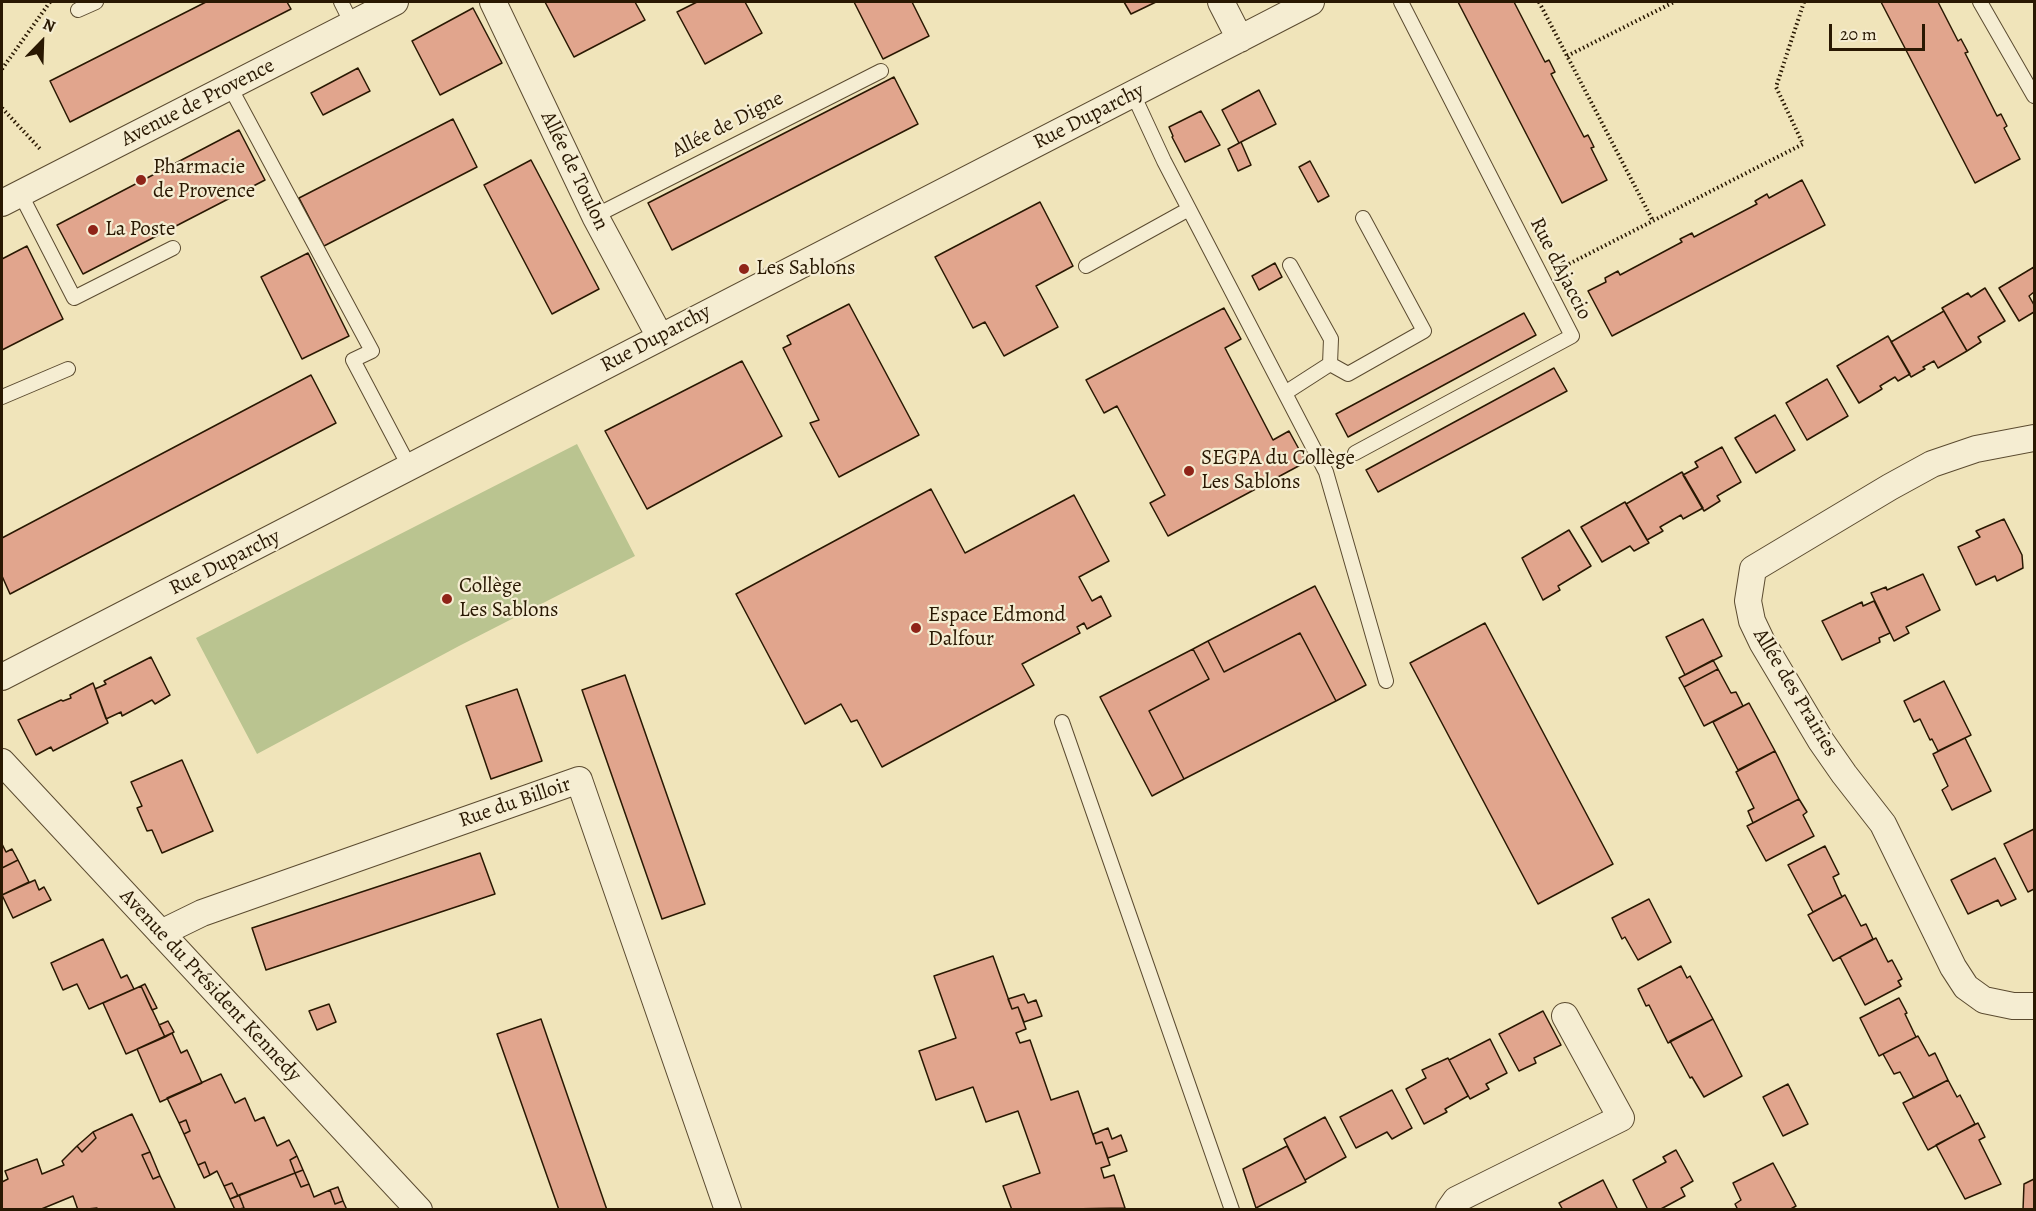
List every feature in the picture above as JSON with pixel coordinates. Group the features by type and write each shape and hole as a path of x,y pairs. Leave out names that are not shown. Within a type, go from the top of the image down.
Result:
{"street":[{"name":"Avenue de Provence","path":"11,198 230,87 346,13 395,2"},
{"name":"Allée de Toulon","path":"493,2 595,216 660,337"},
{"path":"1221,2 1240,39"},
{"name":"Rue Duparchy","path":"2,677 1311,2"},
{"name":"Allée des Prairies","path":"2034,438 1976,449 1932,464 1890,487 1753,569 1748,601 1752,621 1762,642 1821,741 1883,824 1953,967 1966,987 1984,1000 2013,1006 2034,1006"},
{"name":"Avenue du Président Kennedy","path":"2,762 419,1209"},
{"name":"Rue du Billoir","path":"161,933 202,913 579,780 728,1209"},
{"path":"1449,1209 1456,1200 1621,1118 1565,1016"}],"lane":[{"path":"78,10 96,2"},
{"name":"Rue d'Ajaccio","path":"1355,453 1572,336 1401,2"},
{"path":"1980,2 2034,96"},
{"name":"Allée de Digne","path":"595,216 881,71"},
{"path":"230,87 372,351 353,360 410,468"},
{"path":"1133,94 1189,209 1326,472 1386,681"},
{"path":"11,198 74,298 173,248"},
{"path":"1086,266 1189,209"},
{"path":"1330,364 1348,374 1424,331 1363,218"},
{"path":"1290,265 1331,339 1330,364"},
{"path":"1285,393 1330,364"},
{"path":"2,397 68,369"},
{"path":"1062,722 1232,1209"}],"path":[{"path":"2,69 50,2"},
{"path":"1539,2 1653,221"},
{"path":"1567,56 1674,2"},
{"path":"1542,278 1803,144 1776,87 1804,2"},
{"path":"2,108 62,172"}],"green space":[{"path":"577,444 635,556 459,646 257,754 196,638"}],"building":[{"path":"206,2 287,2 291,9 70,122 50,81"},
{"path":"545,2 635,2 645,20 574,57"},
{"path":"697,2 745,2 762,33 705,64 677,12"},
{"path":"854,2 912,2 929,36 883,59"},
{"path":"1124,2 1156,2 1131,14"},
{"path":"1458,2 1514,2 1545,62 1549,60 1555,72 1551,74 1584,137 1588,135 1594,147 1591,148 1607,180 1562,203"},
{"path":"1881,2 1938,2 1958,41 1961,39 1968,52 1965,53 1997,116 2001,114 2007,126 2004,128 2020,159 1975,183"},
{"path":"473,8 502,63 440,95 412,41"},
{"path":"358,68 370,91 323,115 311,93"},
{"path":"894,77 918,124 672,250 648,203"},
{"path":"1259,90 1276,124 1239,143 1222,110"},
{"path":"1201,111 1220,145 1185,162 1169,127"},
{"path":"453,119 477,167 324,246 299,198"},
{"path":"239,130 265,180 83,274 57,225"},
{"path":"1241,142 1251,165 1238,171 1228,149"},
{"path":"531,160 599,289 552,314 484,185"},
{"path":"1310,161 1329,196 1318,202 1299,167"},
{"path":"1802,180 1825,225 1612,336 1588,291 1606,282 1605,278 1618,271 1620,275 1682,242 1680,239 1692,233 1694,237 1757,204 1755,201 1767,194 1769,198"},
{"path":"1040,202 1073,266 1036,286 1058,327 1004,356 985,322 973,328 935,257"},
{"path":"27,246 63,319 2,350 2,259"},
{"path":"308,253 349,336 302,359 261,277"},
{"path":"1275,263 1282,277 1259,290 1252,276"},
{"path":"2034,267 2034,292 2029,296 2034,305 2034,312 2019,321 1999,288"},
{"path":"1985,288 2005,321 1978,337 1981,342 1967,351 1942,308 1968,293 1971,297"},
{"path":"849,304 919,435 839,477 810,423 819,420 783,348 791,344 787,336"},
{"path":"1224,308 1241,339 1225,348 1273,440 1289,431 1306,462 1168,536 1150,503 1165,495 1117,406 1104,413 1086,380"},
{"path":"1944,311 1967,351 1938,368 1934,361 1911,377 1891,342"},
{"path":"1524,313 1536,335 1348,437 1336,414"},
{"path":"1888,336 1910,374 1898,381 1895,377 1880,386 1882,389 1859,403 1837,366"},
{"path":"742,361 782,436 647,509 605,431"},
{"path":"1554,368 1567,391 1378,492 1366,470"},
{"path":"311,375 336,423 10,594 2,576 2,538"},
{"path":"1827,379 1848,416 1807,440 1786,403"},
{"path":"1775,415 1795,450 1756,473 1735,438"},
{"path":"1722,447 1741,482 1717,496 1720,501 1704,511 1683,475 1698,467 1695,462"},
{"path":"1682,472 1703,508 1683,519 1681,515 1660,527 1663,531 1647,540 1626,504"},
{"name":"Espace Edmond Dalfour","path":"931,489 965,553 1074,495 1109,561 1079,577 1092,601 1101,596 1111,616 1087,629 1084,623 1077,627 1080,633 1022,664 1034,685 882,767 857,720 851,722 841,704 805,724 736,594"},
{"path":"1625,502 1649,543 1634,551 1630,546 1602,562 1581,527"},
{"path":"2004,519 2022,555 2023,568 1997,581 1995,576 1976,585 1958,547 1980,537 1976,531"},
{"path":"1569,530 1591,566 1558,586 1560,590 1543,600 1522,558"},
{"path":"1923,574 1940,610 1906,627 1909,633 1894,641 1871,593 1886,587 1887,590"},
{"path":"1315,586 1366,685 1336,701 1300,633 1224,672 1208,641"},
{"path":"1874,601 1890,633 1879,638 1880,642 1842,660 1822,621 1862,602 1863,606"},
{"path":"1703,619 1722,656 1685,675 1666,637"},
{"path":"1485,623 1613,864 1538,904 1410,663"},
{"path":"1300,633 1336,701 1184,779 1149,711 1209,679 1193,649 1208,641 1224,672"},
{"path":"1193,649 1209,679 1149,711 1184,779 1152,796 1100,697"},
{"path":"151,657 170,695 155,704 152,700 122,716 121,712 106,719 95,689 106,684 104,681"},
{"path":"1713,660 1718,669 1684,687 1679,678"},
{"path":"1718,669 1731,693 1736,692 1743,706 1704,726 1684,687"},
{"path":"625,675 705,904 662,919 582,690"},
{"path":"1944,681 1971,735 1938,751 1920,719 1914,722 1904,701"},
{"path":"93,683 108,723 53,751 51,747 36,755 18,720 61,700 71,698 70,695"},
{"path":"517,689 542,761 491,779 466,706"},
{"path":"1749,703 1775,751 1738,770 1713,722"},
{"path":"1965,738 1991,791 1952,810 1942,790 1948,786 1933,754"},
{"path":"1775,751 1799,799 1753,823 1748,811 1754,808 1736,772"},
{"path":"182,760 213,831 162,853 152,830 147,831 137,808 142,806 131,782"},
{"path":"1799,799 1807,812 1803,815 1814,836 1766,861 1747,826"},
{"path":"2034,829 2034,889 2028,892 2004,844"},
{"path":"2,844 6,852 12,849 18,860 2,868"},
{"path":"1825,846 1839,874 1833,877 1842,897 1813,912 1788,865"},
{"path":"480,853 495,894 266,970 252,928"},
{"path":"1995,858 2016,899 2001,906 1998,900 1968,914 1951,880"},
{"path":"18,860 29,882 2,895 2,868"},
{"path":"35,880 39,890 44,887 51,900 13,918 2,895"},
{"path":"1845,895 1861,926 1866,924 1873,939 1833,961 1808,915"},
{"path":"1649,899 1671,942 1638,960 1625,937 1622,939 1612,918"},
{"path":"1876,938 1888,962 1892,960 1902,979 1898,981 1901,986 1865,1005 1840,957"},
{"path":"103,939 121,978 127,975 134,989 89,1009 77,984 63,990 51,963"},
{"path":"993,956 1012,1009 1018,1007 1026,1029 1016,1033 1020,1043 1030,1040 1051,1100 1078,1091 1096,1144 1102,1142 1110,1165 1101,1168 1104,1178 1114,1175 1125,1208 1012,1210 1003,1186 1040,1173 1018,1111 986,1122 973,1087 936,1100 919,1051 956,1038 934,976"},
{"path":"1681,966 1687,978 1690,976 1713,1019 1668,1043 1649,1005 1646,1006 1638,989"},
{"path":"145,984 157,1008 152,1010 141,986"},
{"path":"141,986 165,1037 126,1054 103,1003"},
{"path":"1024,994 1028,1003 1036,1000 1042,1016 1024,1022 1018,1007 1012,1009 1008,999"},
{"path":"1899,998 1916,1037 1879,1056 1860,1018"},
{"path":"329,1004 336,1022 317,1030 309,1011"},
{"path":"1543,1011 1561,1045 1534,1058 1536,1063 1519,1071 1499,1034"},
{"path":"541,1019 607,1210 559,1210 497,1034"},
{"path":"1713,1019 1742,1076 1704,1097 1692,1077 1690,1078 1670,1041"},
{"path":"168,1021 174,1032 165,1037 159,1025"},
{"path":"172,1033 181,1053 187,1050 202,1083 160,1102 137,1049"},
{"path":"1918,1036 1929,1056 1935,1053 1948,1080 1914,1098 1900,1072 1894,1074 1883,1054"},
{"path":"1490,1039 1507,1073 1486,1084 1489,1089 1470,1099 1449,1060"},
{"path":"1448,1058 1468,1096 1445,1109 1447,1112 1424,1124 1406,1089 1426,1078 1422,1070"},
{"path":"221,1074 235,1103 245,1098 255,1121 264,1117 277,1146 289,1140 297,1156 290,1160 295,1173 238,1196 232,1183 224,1186 217,1171 210,1175 205,1162 198,1165 184,1134 190,1131 186,1120 179,1123 167,1098"},
{"path":"1948,1080 1957,1097 1960,1095 1975,1124 1928,1150 1903,1103"},
{"path":"1788,1084 1808,1124 1783,1136 1763,1097"},
{"path":"1392,1090 1412,1128 1392,1139 1387,1132 1356,1148 1340,1117"},
{"path":"132,1114 150,1152 142,1155 153,1179 160,1176 175,1208 170,1210 98,1210 97,1208 78,1210 73,1196 39,1210 2,1210 2,1182 8,1179 5,1171 37,1159 42,1174 64,1165 62,1161 77,1146 82,1152 96,1138 93,1132"},
{"path":"1325,1117 1346,1157 1305,1180 1284,1139"},
{"path":"186,1120 190,1131 184,1134 179,1123"},
{"path":"1978,1123 1985,1137 1979,1140 2001,1184 1965,1199 1936,1145"},
{"path":"1108,1128 1112,1139 1121,1135 1127,1151 1108,1158 1102,1142 1096,1144 1093,1134"},
{"path":"93,1132 96,1138 82,1152 77,1146"},
{"path":"1287,1146 1306,1182 1256,1208 1243,1169"},
{"path":"1676,1150 1693,1181 1681,1188 1685,1196 1659,1210 1648,1210 1633,1180 1666,1162 1663,1157"},
{"path":"150,1152 160,1176 153,1179 142,1155"},
{"path":"297,1156 303,1170 295,1173 290,1160"},
{"path":"205,1162 210,1175 204,1178 198,1165"},
{"path":"1773,1163 1796,1206 1789,1210 1738,1210 1735,1204 1741,1200 1733,1183"},
{"path":"303,1170 309,1184 301,1187 295,1173"},
{"path":"295,1173 301,1187 309,1184 314,1197 330,1190 335,1204 343,1201 347,1210 242,1210 244,1208 239,1195"},
{"path":"2034,1179 2034,1210 2023,1210 2024,1184"},
{"path":"1603,1180 1618,1210 1563,1210 1559,1203"},
{"path":"232,1183 238,1196 230,1199 224,1186"},
{"path":"338,1187 343,1201 335,1204 330,1190"},
{"path":"239,1195 244,1208 235,1210 230,1199"}],"place":[{"name":"Pharmacie de Provence","path":"141,180"},
{"name":"La Poste","path":"93,230"},
{"name":"Les Sablons","path":"744,269"},
{"name":"SEGPA du Collège Les Sablons","path":"1189,471"},
{"name":"Collège Les Sablons","path":"447,599"},
{"name":"Espace Edmond Dalfour","path":"916,628"}]}
